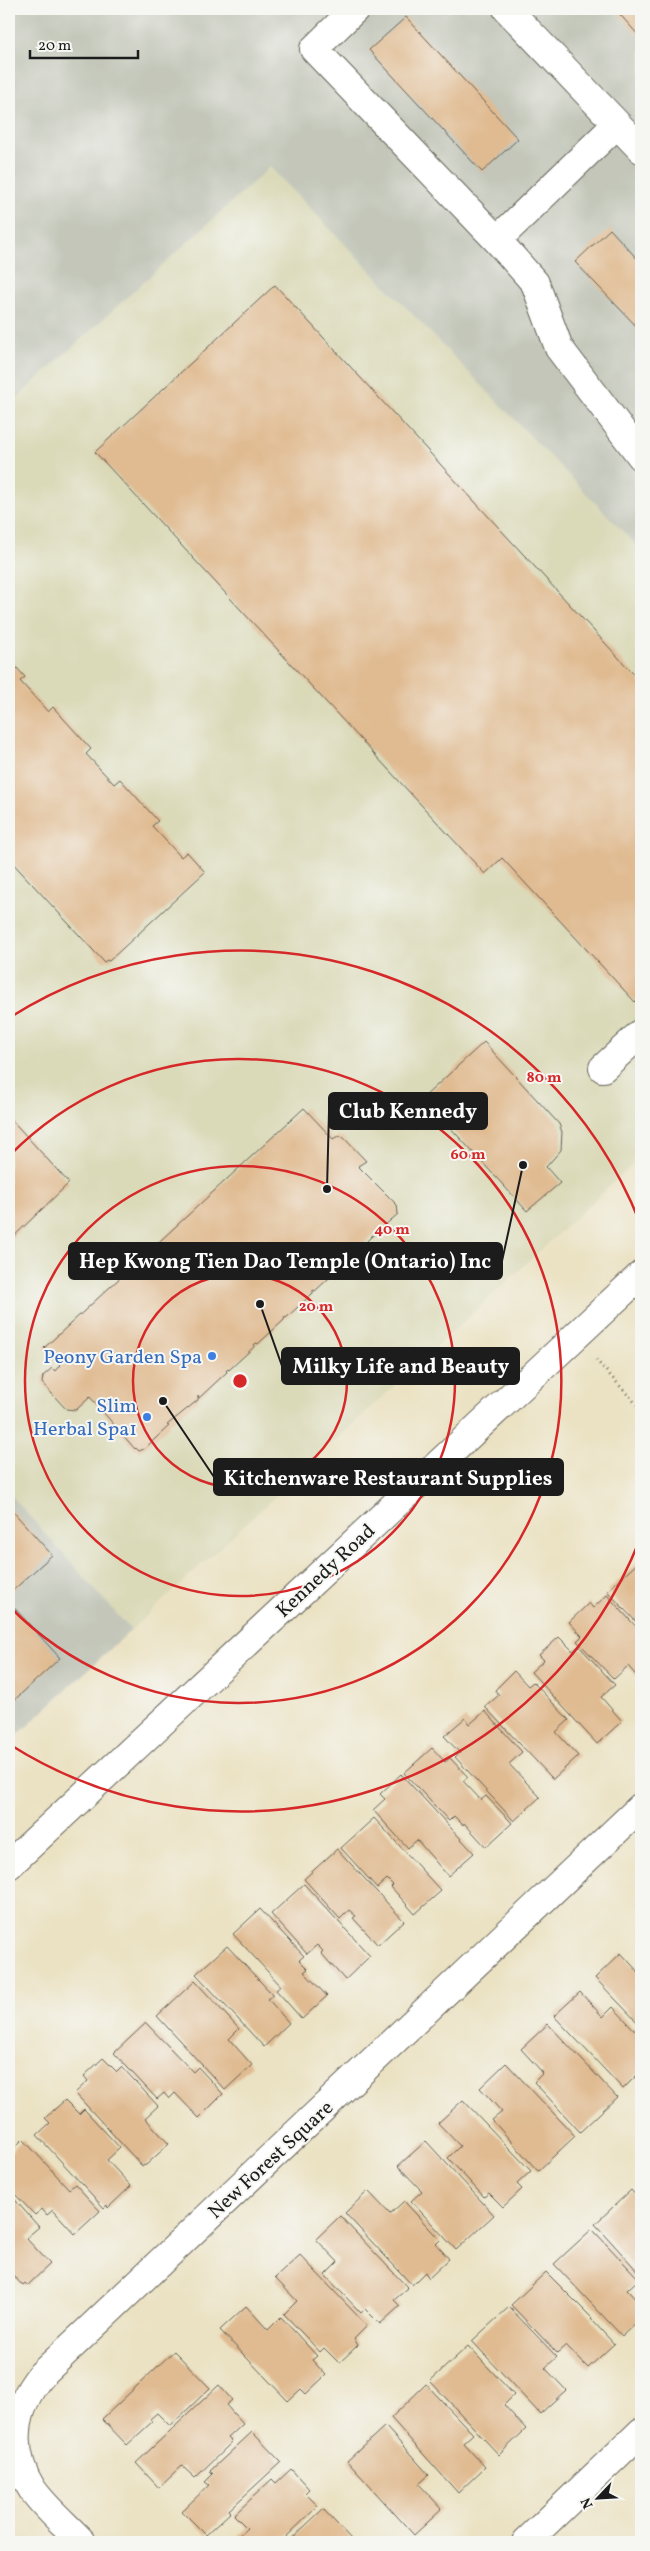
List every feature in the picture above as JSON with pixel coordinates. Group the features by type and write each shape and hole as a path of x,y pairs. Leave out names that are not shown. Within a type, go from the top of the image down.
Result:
{"street":[{"path":"355,9 314,49 498,240 536,283 559,348 641,456"},
{"path":"506,9 641,150"},
{"path":"498,240 617,124"},
{"path":"603,1068 641,1033"},
{"name":"Kennedy Road","path":"9,1865 641,1275"},
{"name":"New Forest Square","path":"82,2542 33,2490 22,2470 16,2437 18,2420 30,2388 41,2375 641,1806"},
{"path":"526,2542 641,2432"}],"path":[{"path":"574,1338 641,1409"}],"shaded area":[{"path":"9,9 641,9 641,550 270,167 9,405"},
{"path":"270,167 641,550 641,1157 131,1630 9,1493 9,405"},
{"path":"9,1493 131,1630 9,1743"}],"building":[{"path":"615,9 641,9 641,38"},
{"path":"406,17 518,139 482,172 369,50"},
{"path":"610,229 641,263 641,331 575,262"},
{"path":"275,285 641,682 641,996 635,1002 502,858 485,874 95,452"},
{"path":"9,659 25,677 20,681 48,712 53,707 91,749 86,754 114,784 120,779 158,821 152,826 181,857 187,852 205,872 109,961 104,962 9,859"},
{"path":"484,1042 559,1124 562,1132 561,1150 546,1167 560,1183 527,1211 423,1098"},
{"path":"304,1108 333,1139 338,1136 343,1137 366,1161 358,1166 397,1205 398,1214 372,1236 343,1265 340,1265 341,1267 315,1291 313,1290 313,1293 286,1318 285,1316 284,1320 258,1344 256,1343 199,1398 198,1396 198,1400 167,1425 169,1426 144,1449 139,1451 135,1449 90,1397 76,1410 66,1409 42,1383 43,1376 52,1368 55,1371 60,1365 44,1348"},
{"path":"9,1117 69,1183 9,1241"},
{"path":"9,1507 52,1555 9,1594"},
{"path":"641,1562 641,1627 607,1591"},
{"path":"607,1595 641,1632 641,1681 628,1666 614,1679 577,1641 582,1636 569,1622 589,1603 593,1608"},
{"path":"9,1602 60,1658 9,1705"},
{"path":"559,1637 573,1651 579,1646 615,1685 601,1697 622,1721 597,1744 531,1672 544,1660 539,1655"},
{"path":"514,1671 528,1686 533,1682 569,1720 556,1732 578,1756 553,1779 485,1707 499,1695 495,1690"},
{"path":"485,1711 522,1752 509,1764 540,1797 514,1821 455,1757 460,1753 444,1736 465,1718 470,1724"},
{"path":"432,1748 445,1762 450,1758 468,1777 463,1781 481,1800 486,1796 512,1823 486,1847 464,1823 463,1825 454,1816 449,1821 404,1773"},
{"path":"401,1774 474,1853 448,1876 417,1840 408,1848 373,1810 385,1799 380,1794"},
{"path":"374,1818 441,1891 415,1914 391,1887 393,1885 387,1879 377,1888 341,1848"},
{"path":"337,1849 404,1921 378,1945 353,1918 356,1916 349,1910 340,1919 304,1879"},
{"path":"304,1884 370,1956 345,1980 321,1953 323,1951 317,1945 307,1954 271,1914"},
{"path":"260,1909 304,1956 299,1960 308,1969 304,1972 327,1996 302,2019 276,1990 281,1986 233,1934"},
{"path":"227,1946 273,1995 268,1999 289,2023 264,2047 196,1974"},
{"path":"621,1953 641,1975 641,2026 595,1978"},
{"path":"195,1981 239,2029 229,2039 252,2065 225,2090 157,2016"},
{"path":"580,1992 603,2017 613,2007 641,2037 641,2071 623,2089 554,2016"},
{"path":"146,2023 193,2072 198,2067 223,2094 199,2118 175,2093 169,2099 164,2093 157,2099 114,2053"},
{"path":"548,2024 617,2097 580,2132 534,2082 543,2073 521,2049"},
{"path":"103,2058 117,2072 122,2067 158,2106 145,2118 169,2144 146,2165 142,2166 75,2093 88,2081 84,2076"},
{"path":"506,2063 575,2136 538,2171 492,2120 502,2112 480,2088"},
{"path":"65,2100 79,2114 84,2109 120,2148 107,2160 131,2186 108,2208 107,2205 104,2208 37,2135 50,2123 45,2118"},
{"path":"463,2100 531,2171 517,2184 522,2189 503,2207 489,2193 484,2197 448,2158 460,2146 438,2123"},
{"path":"23,2139 69,2189 75,2184 100,2211 75,2234 53,2210 47,2215 42,2209 35,2215 9,2188 9,2153"},
{"path":"426,2141 494,2215 456,2250 411,2201 422,2191 398,2166"},
{"path":"631,2190 641,2201 641,2275 595,2224"},
{"path":"368,2191 390,2214 404,2201 440,2240 436,2244 449,2259 429,2278 425,2272 412,2285 345,2213"},
{"path":"9,2193 39,2227 26,2238 50,2264 27,2286 25,2284 23,2286 9,2271"},
{"path":"340,2216 408,2288 394,2300 400,2306 380,2324 365,2309 361,2313 325,2275 338,2262 316,2239"},
{"path":"592,2229 639,2279 627,2290 641,2305 641,2318 622,2336 554,2264"},
{"path":"300,2255 367,2326 354,2339 358,2345 339,2363 324,2348 320,2352 284,2314 297,2301 275,2278"},
{"path":"546,2272 592,2318 614,2344 588,2368 566,2345 557,2353 511,2305"},
{"path":"246,2306 268,2330 281,2317 317,2356 312,2360 326,2375 306,2394 301,2389 288,2401 220,2330"},
{"path":"509,2307 557,2357 545,2368 566,2390 540,2414 472,2341"},
{"path":"468,2346 514,2395 504,2405 526,2429 499,2455 430,2381"},
{"path":"174,2351 210,2388 170,2426 157,2413 150,2419 152,2422 127,2445 102,2419"},
{"path":"426,2384 473,2434 463,2443 485,2467 458,2493 391,2418"},
{"path":"219,2385 232,2400 226,2405 243,2424 228,2438 232,2442 195,2478 182,2466 159,2488 136,2463"},
{"path":"385,2426 429,2475 419,2484 442,2509 414,2535 347,2461"},
{"path":"252,2432 281,2462 229,2510 231,2512 206,2535 182,2511 209,2485 205,2482 213,2474 210,2471"},
{"path":"291,2469 309,2489 305,2493 318,2506 281,2542 232,2542 247,2528 234,2515 272,2479 276,2483"},
{"path":"323,2509 351,2539 348,2542 288,2542"}],"place":[{"name":"Hep Kwong Tien Dao Temple (Ontario) Inc","path":"523,1165"},
{"name":"Club Kennedy","path":"327,1189"},
{"name":"Milky Life and Beauty","path":"260,1304"},
{"name":"Peony Garden Spa","path":"212,1356"},
{"name":"Kitchenware Restaurant Supplies","path":"163,1401"},
{"name":"Slim Herbal Spa1","path":"147,1417"}]}
